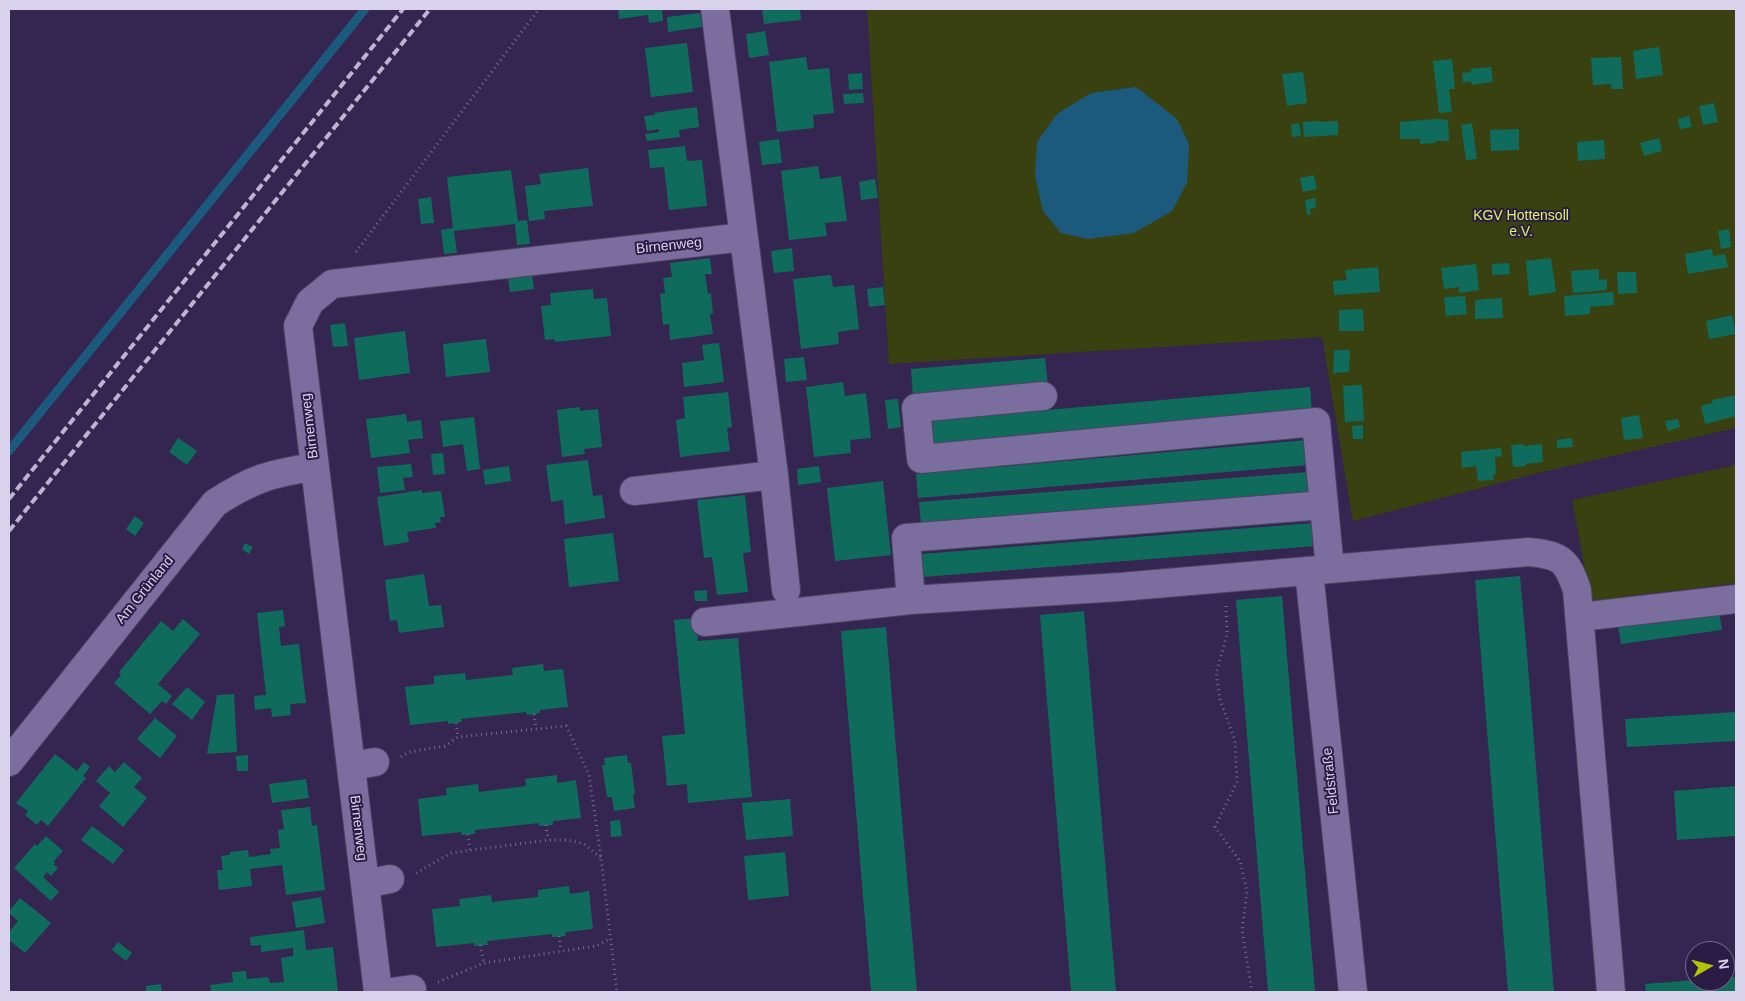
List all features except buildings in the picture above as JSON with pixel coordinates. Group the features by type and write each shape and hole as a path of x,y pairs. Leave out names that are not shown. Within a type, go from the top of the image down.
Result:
{"street":[{"path":"715,9 774,475 786,590"},
{"name":"Birnenweg","path":"378,992 389,880 375,762 315,467 298,326 310,302 332,284 744,237"},
{"name":"Feldstraße","path":"1043,396 916,408 921,459 1316,422 1324,505 1320,570 1353,992"},
{"name":"Am Grünland","path":"9,762 215,503 237,488 258,478 315,467"},
{"path":"634,491 774,475"},
{"path":"911,600 906,538 1324,505"},
{"path":"705,622 911,600 1120,587 1529,552 1550,554 1562,562 1571,573 1577,590 1611,992"},
{"path":"1580,617 1736,599"}],"path":[{"path":"332,284 539,9"},
{"path":"1225,578 1226,635 1216,673 1220,699 1234,741 1237,782 1215,827 1240,861 1247,891 1242,930 1252,992"},
{"path":"534,714 536,728"},
{"path":"456,723 458,737"},
{"path":"375,762 409,752 444,746 458,737 566,726 589,774 617,992"},
{"path":"546,825 548,840"},
{"path":"468,834 470,850"},
{"path":"389,880 420,870 451,853 548,840 568,840 584,844 601,858"},
{"path":"559,936 561,951"},
{"path":"411,989 484,963 596,946 611,938"},
{"path":"480,945 484,963"}],"green space":[{"name":"KGV Hottensoll e.V.","path":"867,9 1736,9 1736,428 1542,472 1353,521 1322,337 889,364"},
{"path":"1736,465 1736,583 1591,601 1572,500"}],"water":[{"path":"1136,87 1177,119 1189,144 1187,183 1172,211 1134,233 1088,239 1061,233 1043,211 1035,176 1037,142 1057,114 1091,93"}],"waterway":[{"path":"9,451 365,9"}],"railway":[{"path":"9,499 403,9"},
{"path":"9,531 430,9"}]}
